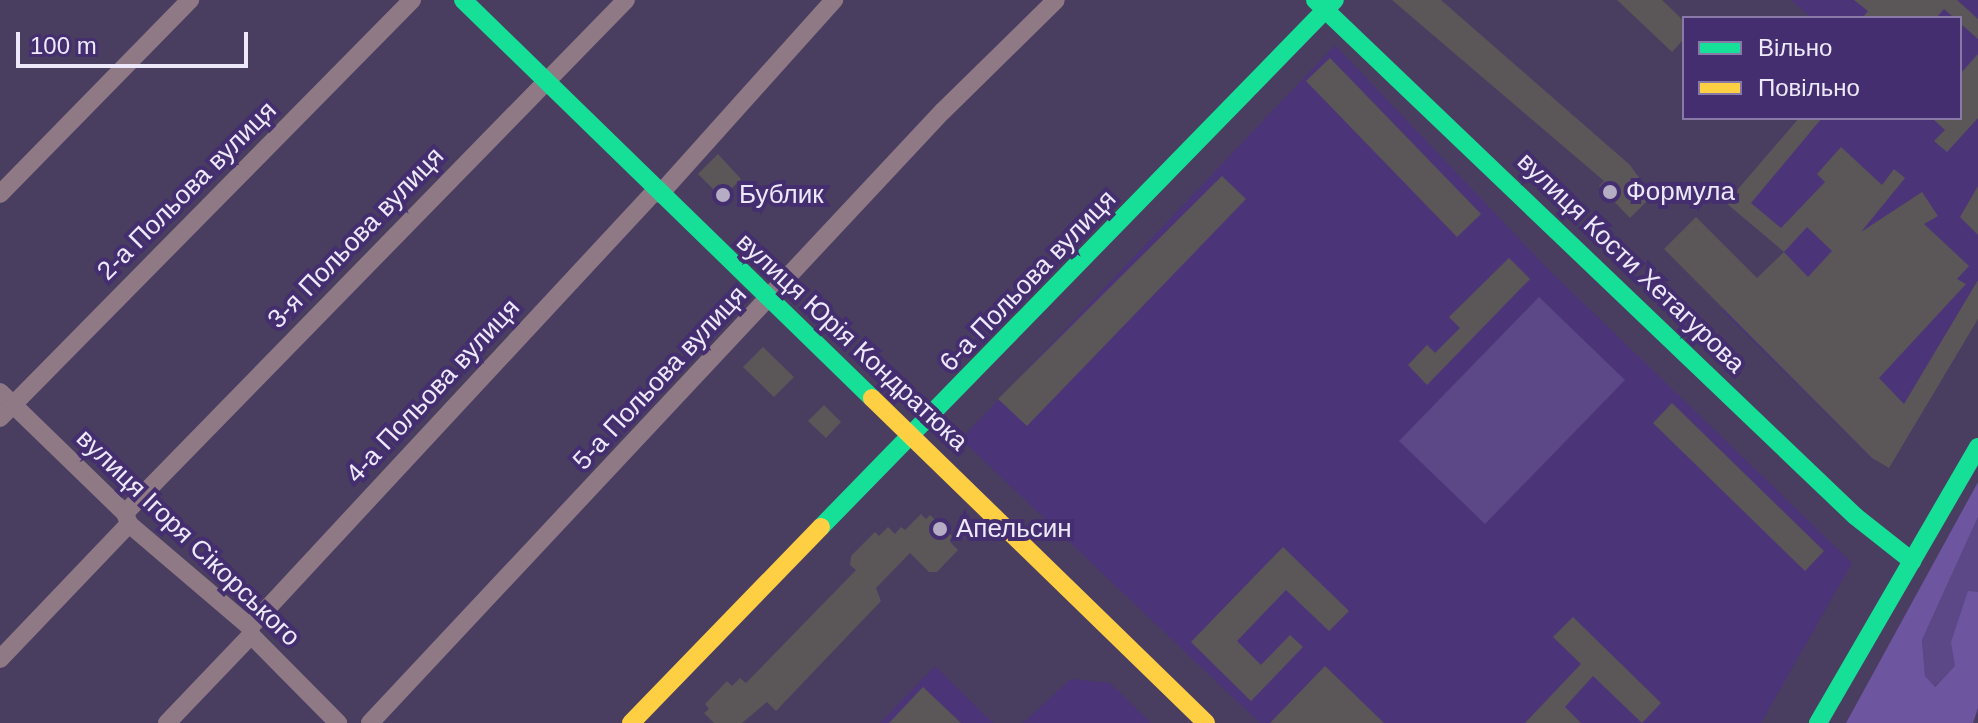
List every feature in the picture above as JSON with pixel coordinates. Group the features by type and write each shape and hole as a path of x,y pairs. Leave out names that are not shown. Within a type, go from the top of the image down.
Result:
{"street":[{"path":"0,194 190,0"},
{"name":"2-а Польова вулиця","path":"4,405 412,0"},
{"name":"вулиця Юрія Кондратюка","path":"463,0 769,300 915,436 1206,723"},
{"name":"3-я Польова вулиця","path":"0,659 127,518 626,0"},
{"name":"4-а Польова вулиця","path":"167,723 834,0"},
{"name":"5-а Польова вулиця","path":"370,723 943,111 1056,0"},
{"name":"6-а Польова вулиця","path":"631,723 915,436 1325,3"},
{"name":"вулиця Кости Хетагурова","path":"1325,3 1855,516 1912,561"},
{"name":"вулиця Ігоря Сікорського","path":"4,405 250,631 338,723"},
{"path":"1818,723 1978,447"}],"shaded area":[{"path":"1791,0 1978,0 1978,319 1872,458 1723,311 1784,252 1726,203 1797,120 1962,120 1962,16 1810,16"},
{"path":"1335,45 1547,268 1852,563 1761,723 1260,723 961,439"},
{"path":"1539,297 1625,380 1485,524 1399,441"},
{"path":"1978,482 1978,517 1922,640 1925,676 1935,687 1955,666 1951,642 1968,591 1978,592 1978,708 1973,723 1846,723"},
{"path":"1978,517 1978,592 1968,592 1956,666 1934,687 1925,676 1922,640"},
{"path":"935,666 993,723 880,723"},
{"path":"1071,679 1110,683 1151,723 1023,723"}],"building":[{"path":"1392,0 1441,0 1630,165 1652,196 1630,218 1599,186 1604,181"},
{"path":"1617,0 1662,0 1682,19 1682,41 1672,52"},
{"path":"1854,0 1957,0 1978,19 1978,39 1962,25 1962,16 1952,16 1944,9 1938,16 1864,16 1868,11"},
{"path":"1978,54 1978,118 1947,152 1934,141 1945,130 1934,120 1962,120 1962,72"},
{"path":"1330,58 1481,214 1457,237 1306,81"},
{"path":"1797,120 1820,120 1751,203 1781,228 1825,182 1817,174 1841,147 1882,185 1894,169 1905,178 1861,232 1922,192 1938,216 1924,224 1969,266 1957,279 1966,284 1879,378 1904,404 1978,280 1978,319 1889,468 1872,458 1664,249 1696,217 1757,278 1784,252 1726,203","holes":["1807,227 1832,251 1808,277 1784,252"]},
{"path":"718,154 741,179 722,198 698,174"},
{"path":"1222,176 1246,199 1027,426 998,399"},
{"path":"1978,186 1978,235 1960,217"},
{"path":"1509,258 1530,279 1427,385 1408,365 1427,345 1435,353 1460,328 1449,317"},
{"path":"763,347 794,377 774,397 743,367"},
{"path":"1672,403 1824,551 1805,571 1653,423"},
{"path":"824,405 841,422 826,438 808,421"},
{"path":"921,514 926,519 930,515 954,538 950,542 958,550 937,572 929,572 910,553 876,588 881,601 776,711 767,702 742,723 714,723 704,713 709,709 705,704 727,681 732,686 740,678 746,683 856,570 850,565 851,556 875,532 879,536 888,527 895,534 901,527 905,530"},
{"path":"1283,547 1349,611 1329,631 1286,590 1237,641 1261,665 1290,635 1303,647 1251,701 1191,642"},
{"path":"1573,617 1661,703 1642,723 1593,676 1565,707 1581,723 1525,723 1581,664 1553,637"},
{"path":"1325,666 1384,723 1270,723"},
{"path":"923,687 961,723 889,723"}],"traffic: fast":[{"path":"463,0 872,398"},
{"path":"1315,0 1855,516 1912,561"},
{"path":"821,527 1335,0"},
{"path":"1818,723 1978,447"}],"traffic: slow":[{"path":"872,398 1206,723"},
{"path":"631,723 821,527"}],"place":[{"name":"Формула","path":"1610,192"},
{"name":"Бублик","path":"723,195"},
{"name":"Апельсин","path":"940,529"}]}
